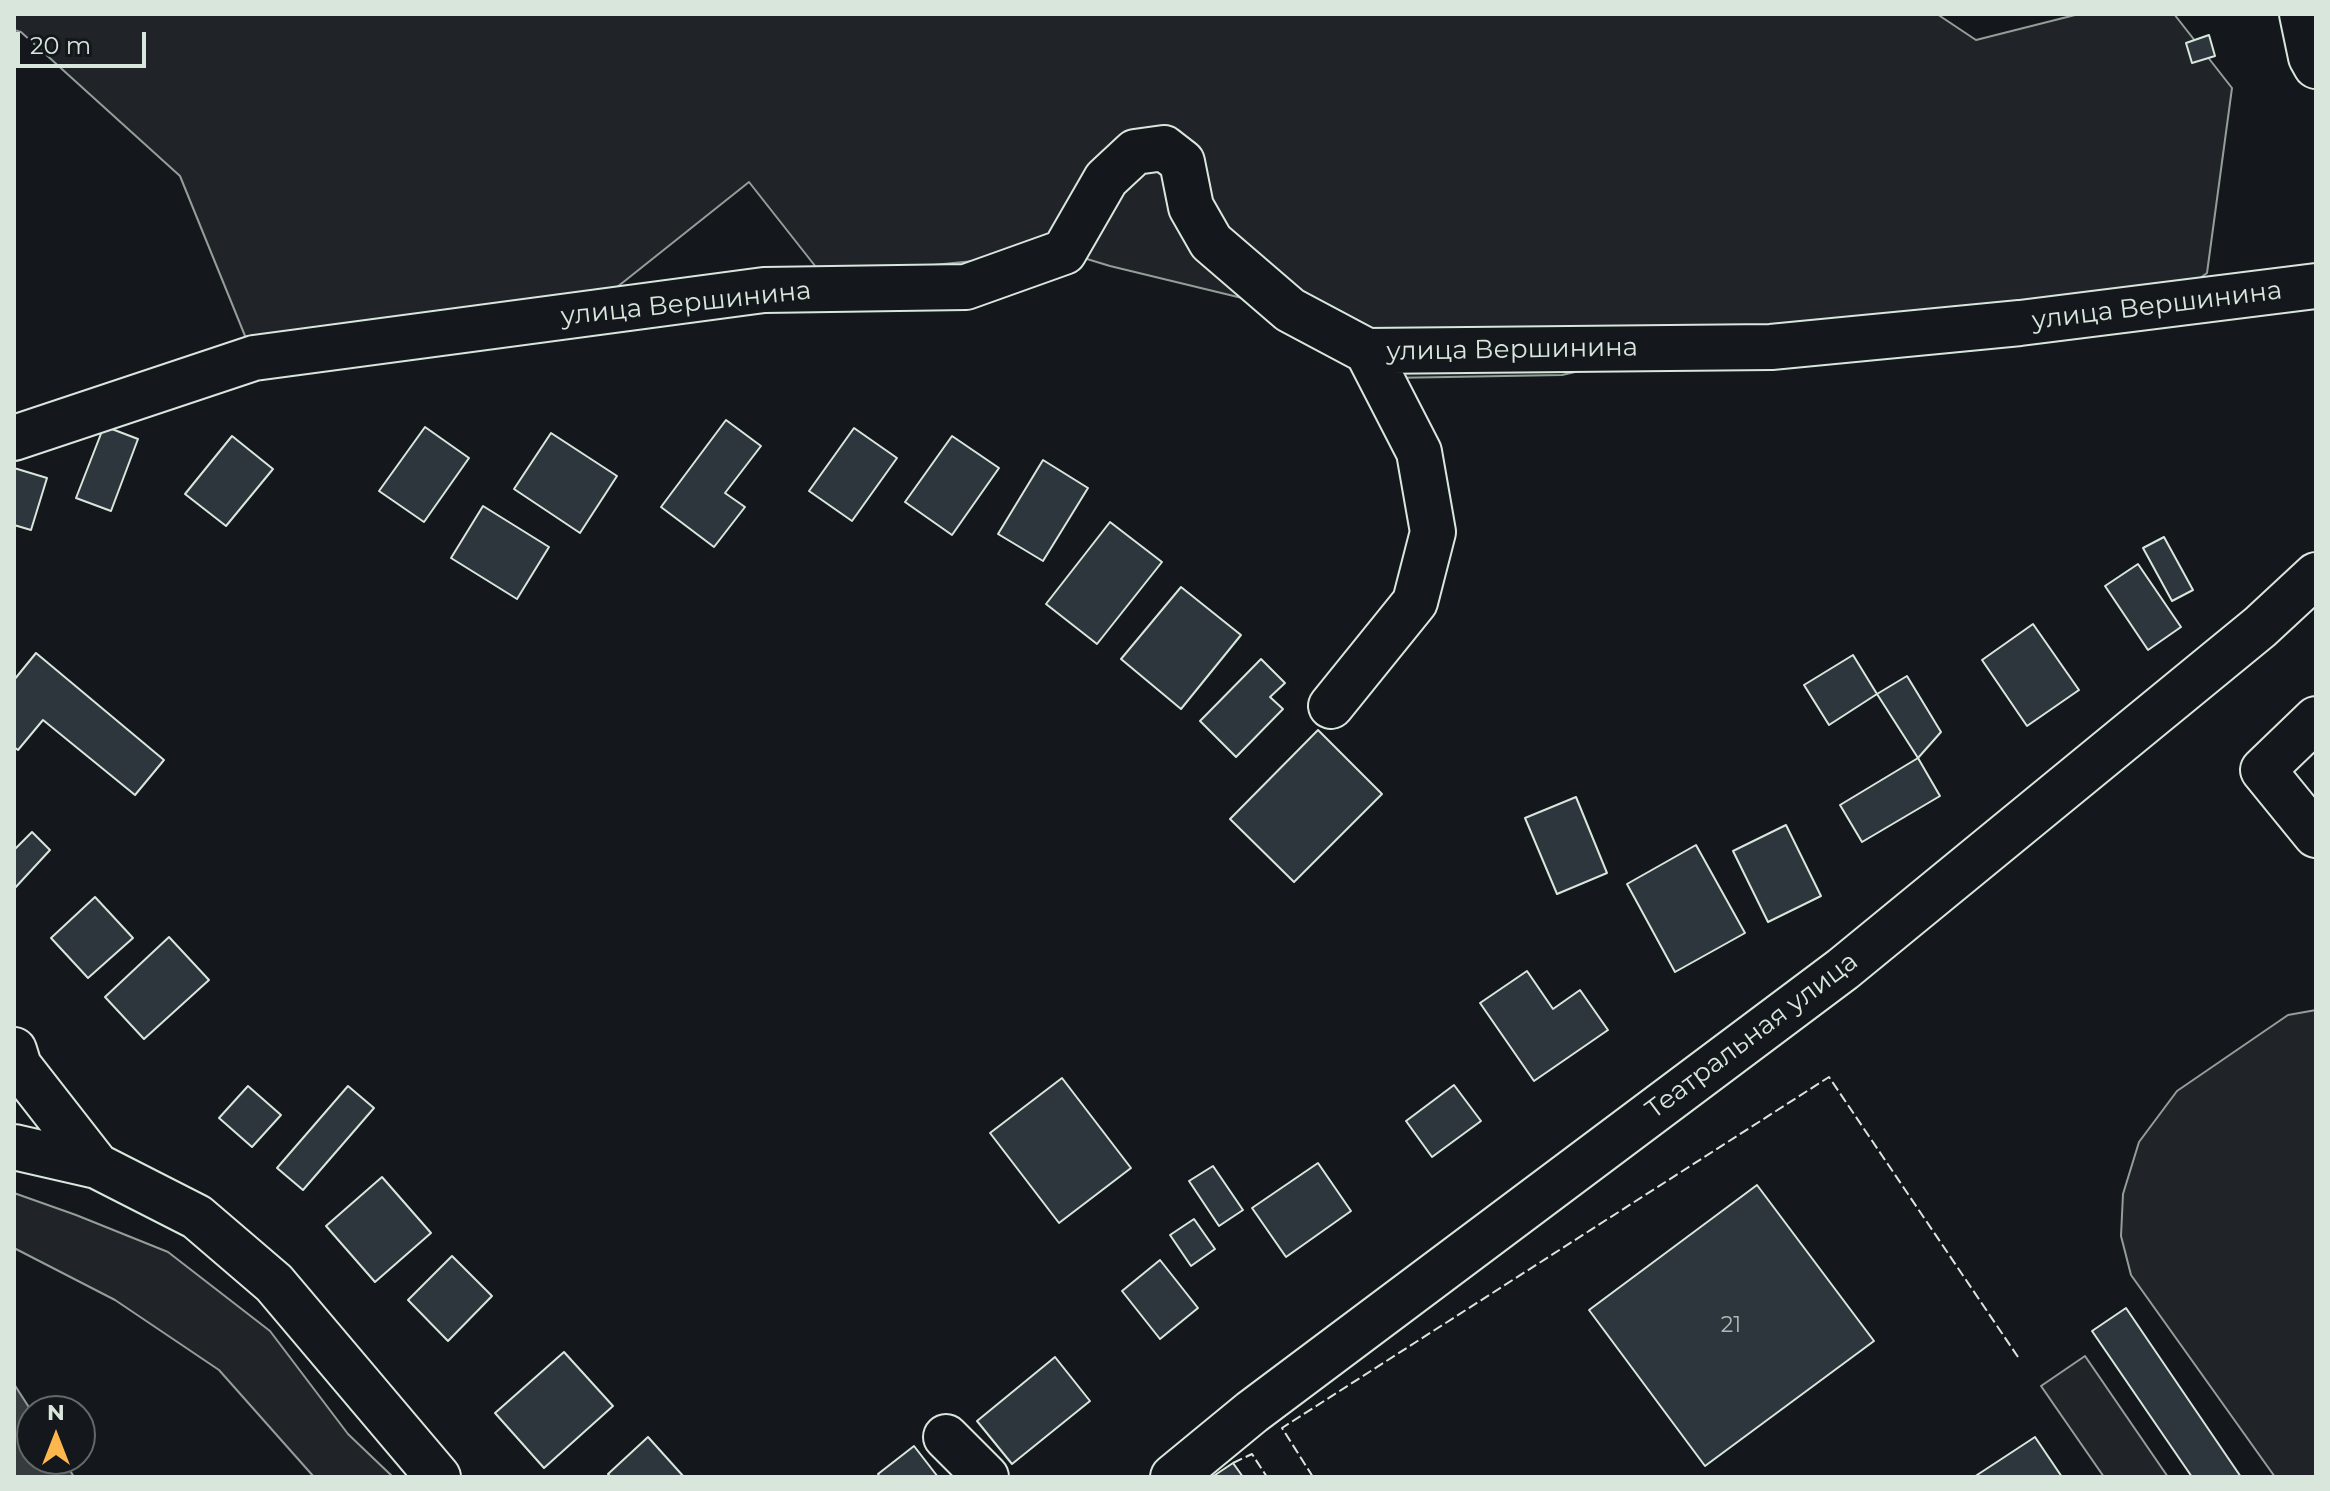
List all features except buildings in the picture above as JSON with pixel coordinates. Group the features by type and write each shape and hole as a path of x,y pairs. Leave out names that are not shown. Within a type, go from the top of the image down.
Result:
{"street":[{"path":"2302,14 2314,58"},
{"name":"улица Вершинина","path":"14,438 254,358 764,290 966,287 1064,252 1106,179 1135,152 1164,148 1182,162 1191,207 1211,242 1290,310 1367,351 1771,347 2020,323 2316,286"},
{"path":"1331,706 1415,602 1433,532 1419,452 1367,351"},
{"name":"Театральная улица","path":"1173,1477 1252,1412 1843,969 2260,627 2316,575"},
{"path":"2316,719 2263,770 2316,835"},
{"path":"16,1068 97,1166"},
{"path":"14,1147 97,1166 197,1217 274,1283 438,1477"},
{"path":"946,1437 986,1477"}],"shaded area":[{"path":"14,14 1937,14 1976,40 2079,14 2174,14 2232,88 2207,273 2140,322 1776,326 1562,375 1391,378 1341,322 1064,252 823,276 749,182 582,315 254,358 180,176 21,32 14,30"},
{"path":"2316,1010 2316,1477 2275,1477 2131,1275 2121,1236 2123,1194 2139,1142 2177,1091 2288,1015"},
{"path":"14,1193 168,1252 270,1331 348,1434 393,1477 314,1477 219,1370 115,1300 14,1248"},
{"path":"2085,1356 2168,1477 2104,1477 2041,1386"},
{"path":"14,1384 21,1395 16,1395 16,1475 74,1477 14,1477"}],"fence":[{"path":"1313,1477 1282,1428 1829,1077 2018,1357"},
{"path":"1233,1463 1252,1454 1267,1477"}]}
